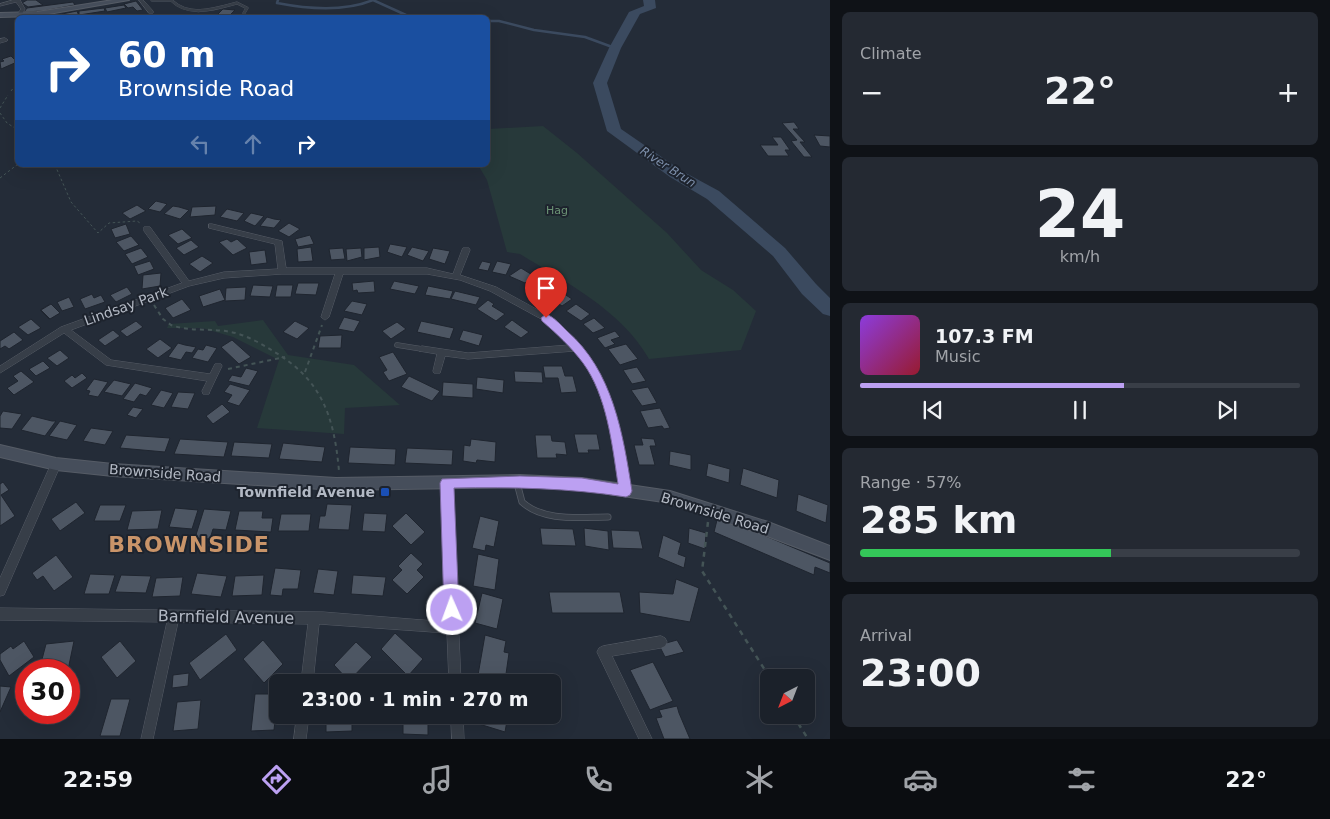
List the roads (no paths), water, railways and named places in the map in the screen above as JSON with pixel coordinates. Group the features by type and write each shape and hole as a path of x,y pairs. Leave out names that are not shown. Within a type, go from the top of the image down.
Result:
{"street":[{"path":"0,5 17,0 23,8 19,15 0,15"},
{"path":"48,15 126,0"},
{"path":"141,0 151,12"},
{"path":"212,226 279,243 282,271"},
{"name":"Lindsay Park","path":"147,229 187,284"},
{"path":"216,237 223,229"},
{"path":"456,277 466,250"},
{"path":"325,316 340,270"},
{"name":"Lindsay Park","path":"0,370 64,329 187,284 224,275 282,271 427,271 456,277 493,289 522,303 546,318 588,361 607,401 618,443 626,491"},
{"name":"Lindsay Park","path":"64,329 109,363 215,372 206,391"},
{"path":"422,349 468,356 576,348"},
{"path":"437,371 442,352"},
{"name":"Brownside Road","path":"0,451 56,464 340,484 516,481 582,484 670,497 718,511 830,553"},
{"path":"0,591 56,464"},
{"path":"447,483 455,674"},
{"name":"Barnfield Avenue","path":"0,614 314,618 452,628"},
{"path":"148,739 174,616"},
{"path":"308,674 314,618"},
{"path":"646,739 603,652 661,642"},
{"path":"300,739 302,724"},
{"path":"457,724 458,739"}],"lane":[{"path":"152,0 171,0 177,6 203,12 238,1 247,8 244,13"},
{"path":"397,344 422,349"},
{"path":"516,481 520,500 538,514 608,517"}],"waterway":[{"path":"278,0 277,3 313,8 338,8 373,0 406,15"},
{"name":"River Brun","path":"649,0 650,8 635,12 615,48 600,83 614,131 676,174 713,195 779,252 809,289 830,309"},
{"path":"490,21 499,21 534,30 585,37 615,48"}],"place":[{"name":"Townfield Avenue","path":"385,492"}],"district":[{"name":"BROWNSIDE","path":"189,544"}],"park label":[{"name":"Hag","path":"557,210"}]}
